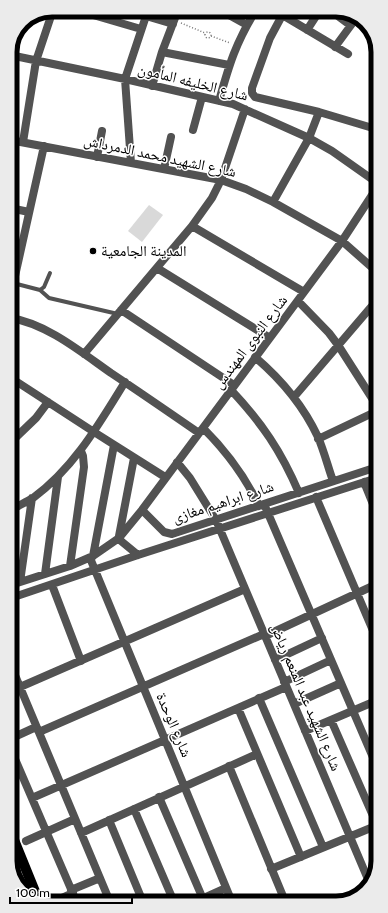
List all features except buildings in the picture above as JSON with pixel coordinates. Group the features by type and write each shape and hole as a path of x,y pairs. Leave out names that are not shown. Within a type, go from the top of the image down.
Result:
{"main road":[{"path":"17,847 35,891"}],"street":[{"path":"23,142 36,61 51,17"},
{"path":"101,17 141,29"},
{"path":"131,163 125,79 146,17"},
{"path":"159,17 173,22"},
{"path":"152,86 162,52 175,17"},
{"path":"233,17 247,25"},
{"path":"219,101 236,46 252,17"},
{"name":"شارع الخليفه المأمون","path":"282,17 270,38 252,88 252,93 255,97 319,112 371,128"},
{"path":"289,17 306,30 348,54"},
{"path":"306,30 315,17"},
{"path":"340,17 350,25"},
{"path":"335,47 352,22"},
{"path":"162,52 229,65"},
{"name":"شارع الخليفه المأمون","path":"17,57 125,79 233,104 309,138 332,151 371,178"},
{"path":"193,130 202,97"},
{"path":"84,354 192,226 212,198 221,180 245,109"},
{"path":"273,202 309,138 319,112"},
{"path":"97,156 102,131"},
{"path":"164,169 170,137"},
{"name":"شارع الشهيد محمد الدمرداش","path":"17,141 221,180 246,189 273,202 342,242 371,267"},
{"path":"17,256 29,212 44,146"},
{"name":"شارع النبوى المهندس","path":"142,510 342,242 371,197"},
{"path":"17,209 29,212"},
{"path":"192,226 304,292"},
{"path":"157,268 270,338"},
{"path":"298,301 329,333 371,397"},
{"path":"294,397 371,306"},
{"path":"119,312 232,388 264,428 280,454 299,492"},
{"path":"17,319 25,320 44,329 201,430 217,442 241,472 268,513 371,753"},
{"path":"255,357 274,374 294,397 312,425 333,481"},
{"path":"17,382 134,458 166,477"},
{"path":"17,507 32,498 58,477 81,451 126,382"},
{"path":"17,436 36,418 48,402"},
{"path":"318,439 371,414"},
{"path":"91,557 114,445"},
{"path":"70,566 84,467 81,451"},
{"path":"119,538 134,458"},
{"name":"شارع الشهيد عبد المنعم رياض","path":"177,462 190,478 216,520 367,876"},
{"name":"شارع ابراهيم مغازى","path":"142,510 164,532 168,534 176,533 371,469"},
{"path":"45,574 58,477"},
{"name":"شارع ابراهيم مغازى","path":"17,596 95,571 138,555 371,480"},
{"path":"364,482 371,499"},
{"path":"316,497 371,625"},
{"path":"20,582 32,498"},
{"path":"17,583 70,566 91,557 119,538 142,510"},
{"path":"119,538 138,555"},
{"name":"شارع الوحدة","path":"91,557 95,571 229,896"},
{"path":"52,585 81,661"},
{"path":"17,736 312,615 371,587"},
{"path":"20,687 245,589"},
{"path":"275,660 322,638"},
{"path":"32,798 238,708 331,660"},
{"path":"17,680 108,896"},
{"path":"294,704 341,683"},
{"path":"259,698 322,848"},
{"path":"305,731 371,704"},
{"path":"238,708 300,856"},
{"path":"331,720 371,809"},
{"path":"81,833 257,754"},
{"path":"230,766 283,896"},
{"path":"17,773 32,798 74,896"},
{"path":"159,798 197,896"},
{"path":"134,809 171,896"},
{"path":"26,841 75,818"},
{"path":"109,820 141,896"},
{"path":"271,869 371,828"},
{"path":"64,896 100,878"},
{"path":"208,896 226,888"}],"lane":[{"path":"40,290 44,287 50,273"},
{"path":"17,284 40,290 49,298 119,312"}],"path":[{"path":"173,22 205,33 209,32 211,36 236,46"},
{"path":"205,33 207,38 211,36"}],"shaded area":[{"path":"149,205 163,215 142,242 128,231"}],"place":[{"name":"المدينة الجامعية","path":"93,251"}]}
